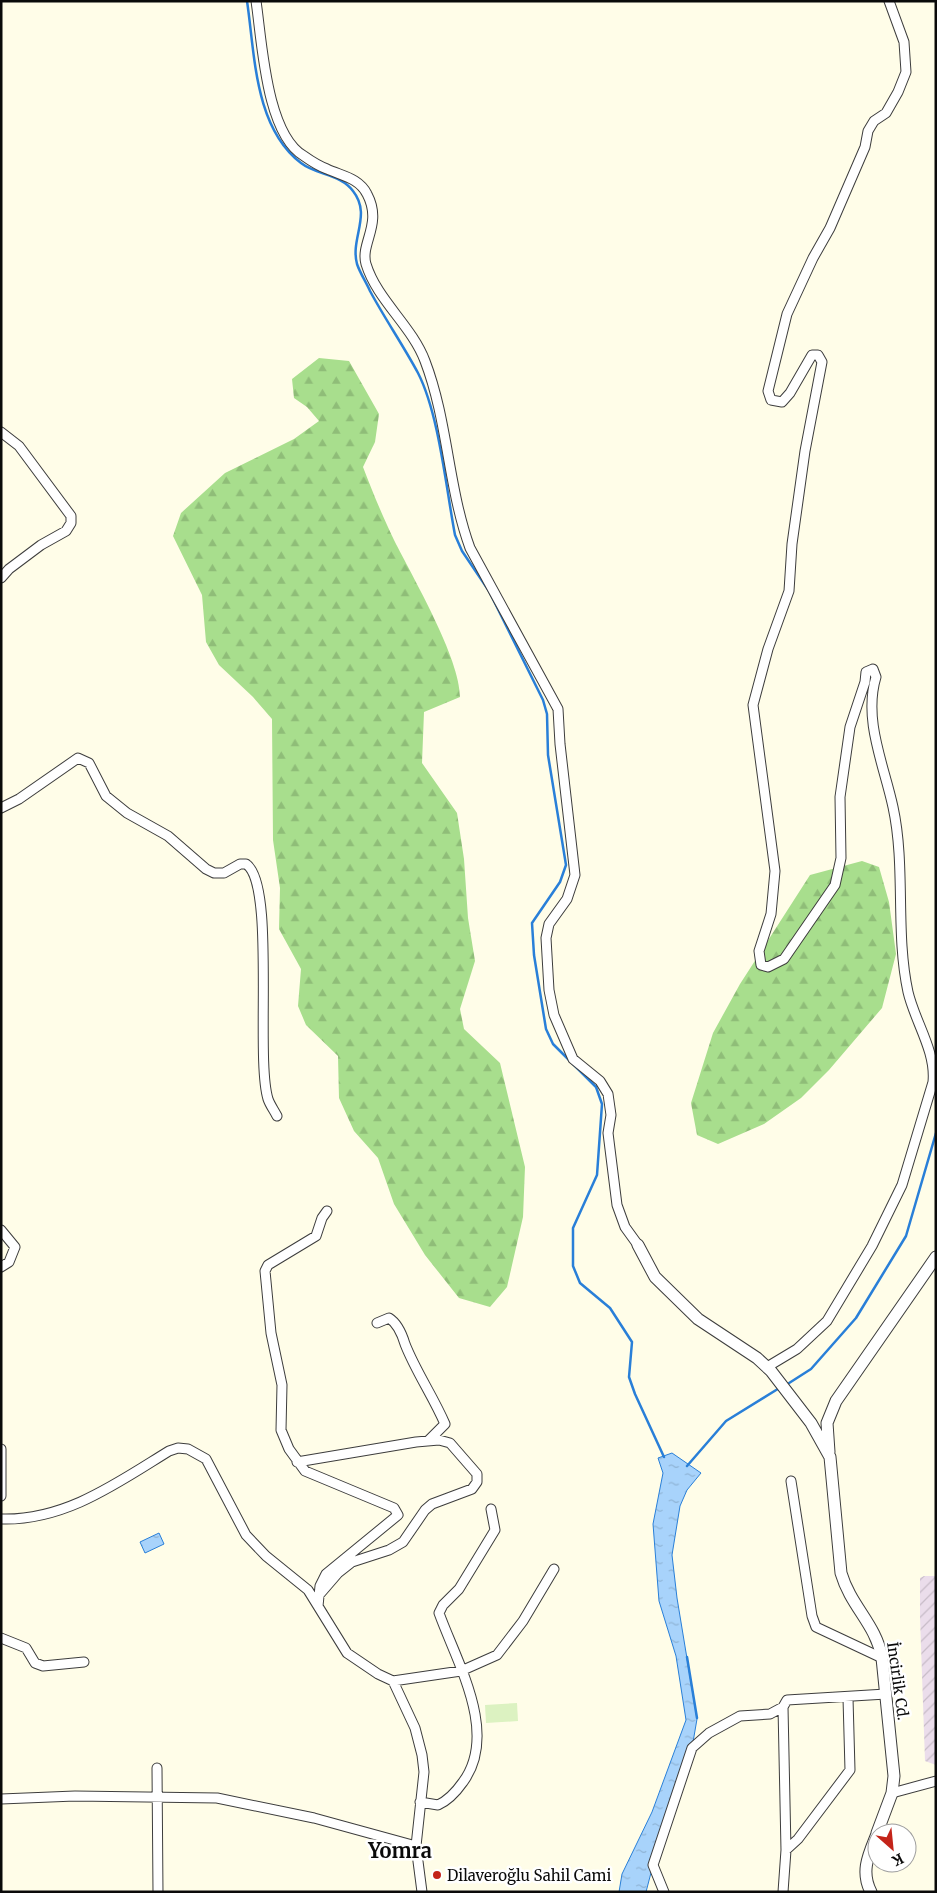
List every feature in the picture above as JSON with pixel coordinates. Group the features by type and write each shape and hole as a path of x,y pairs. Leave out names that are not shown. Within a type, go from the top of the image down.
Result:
{"street":[{"path":"256,1 266,81 286,139 301,155 326,169 352,178 367,192 373,207 373,222 366,263 376,285 412,337 424,359 433,385 461,523 470,548 558,709 560,744 575,876 567,899 549,924 546,938 549,990 554,1014 573,1059 600,1081 608,1094 611,1115 608,1134 617,1205 625,1226 638,1245"},
{"path":"769,1369 797,1349 826,1321 872,1246 902,1185 933,1082 935,1062 916,1018 905,972 899,851 893,808 873,720 873,689 876,677 872,669 866,672 865,682 850,726 840,797 841,858 835,885 784,959 768,967 761,965 759,960 759,951 771,914 775,871 753,705 768,649 789,592 792,544 805,451 822,362 818,355 812,355 790,393 782,402 771,400 768,391 787,314 813,258 830,228 864,147 868,131 874,121 886,113 898,92 906,72 904,42 889,1"},
{"path":"1,432 19,446 71,516 71,523 66,531 34,549 1,578"},
{"path":"1,808 19,799 48,780 68,763 78,758 88,763 106,796 127,813 168,836 206,869 214,873 224,873 240,864 250,866 258,882 262,918 265,1072 268,1098 277,1116"},
{"path":"318,1606 322,1579 326,1574 398,1515 394,1508 305,1471 288,1449 281,1430 282,1386 271,1333 268,1292 264,1276 268,1265 316,1236 322,1218 327,1211"},
{"path":"1,1230 15,1247 9,1262 1,1268"},
{"name":"İncirlik Cd.","path":"638,1245 655,1277 698,1319 758,1358 769,1369 811,1423 830,1457 841,1573 846,1591 879,1640 882,1658 894,1776 892,1793 881,1823"},
{"path":"830,1457 827,1423 836,1401 936,1257"},
{"path":"377,1323 389,1318 394,1321 402,1335 417,1374 446,1424 428,1441"},
{"path":"297,1462 428,1441 450,1442 477,1474 477,1482 472,1489 432,1504 425,1510 404,1542 397,1547 352,1562 331,1581 320,1595"},
{"path":"1,1519 26,1519 73,1505 102,1492 169,1451 178,1448 188,1449 206,1459 246,1536 266,1556 308,1590 347,1653 392,1681 461,1671 497,1655 523,1621 554,1569"},
{"path":"1,1449 1,1496"},
{"path":"791,1481 812,1616 816,1628 882,1658"},
{"path":"420,1802 438,1805 447,1801 463,1782 473,1764 478,1746 478,1723 461,1671 439,1614 443,1605 459,1589 495,1530 491,1509"},
{"path":"1,1638 26,1648 35,1663 43,1666 84,1662"},
{"path":"392,1681 420,1740 424,1772 416,1846 422,1892"},
{"path":"783,1892 786,1850 783,1707 787,1700 848,1698 886,1694"},
{"path":"786,1850 798,1839 850,1770 848,1698"},
{"path":"664,1892 653,1864 692,1748 709,1733 740,1716 770,1714 783,1707"},
{"path":"158,1768 158,1892"},
{"path":"892,1793 936,1781"},
{"path":"1,1799 75,1796 217,1798 314,1818 416,1846"},
{"name":"İncirlik Cd.","path":"867,1860 865,1865 866,1877 872,1892"}],"shaded area":[{"path":"936,1576 936,1765 925,1761 920,1617 920,1578"}],"green space":[{"path":"319,358 349,361 379,414 375,442 363,467 390,531 444,640 458,681 460,697 424,712 422,763 457,813 464,859 468,918 475,961 460,1009 464,1029 500,1063 525,1167 523,1217 507,1287 490,1307 459,1298 425,1255 394,1204 378,1158 354,1131 339,1098 338,1056 306,1025 298,1006 301,969 279,929 280,888 273,840 272,719 253,697 219,665 206,642 202,595 173,536 181,513 225,473 294,439 319,421 307,407 294,398 292,379"},
{"path":"862,861 879,867 889,902 896,954 882,1008 829,1070 801,1098 764,1124 718,1144 697,1135 691,1103 713,1033 740,984 810,875"},
{"path":"517,1703 518,1721 486,1723 485,1705"}],"water":[{"path":"672,1453 701,1473 687,1490 680,1506 672,1555 677,1598 697,1719 692,1748 653,1865 646,1892 619,1892 622,1874 652,1812 686,1720 676,1656 659,1601 653,1524 663,1473 658,1458"},
{"path":"159,1533 164,1544 145,1553 140,1542"}],"waterway":[{"path":"247,1 255,66 265,110 274,130 286,148 301,163 342,181 348,185 358,200 361,218 356,245 357,264 418,373 425,390 437,430 455,535 462,551 489,591 543,700 547,714 548,755 566,865 560,882 532,923 534,955 546,1029 553,1044 596,1087 602,1104 597,1175 573,1228 573,1266 580,1283 610,1308 632,1342 629,1377 664,1457"},
{"path":"786,1385 811,1369 856,1318 906,1236 936,1133"},
{"path":"687,1466 726,1421 781,1387"},
{"path":"687,1657 697,1718"}],"place":[{"name":"Dilaveroğlu Sahil Cami","path":"437,1875"}],"district":[{"name":"Yomra","path":"400,1850"}]}
